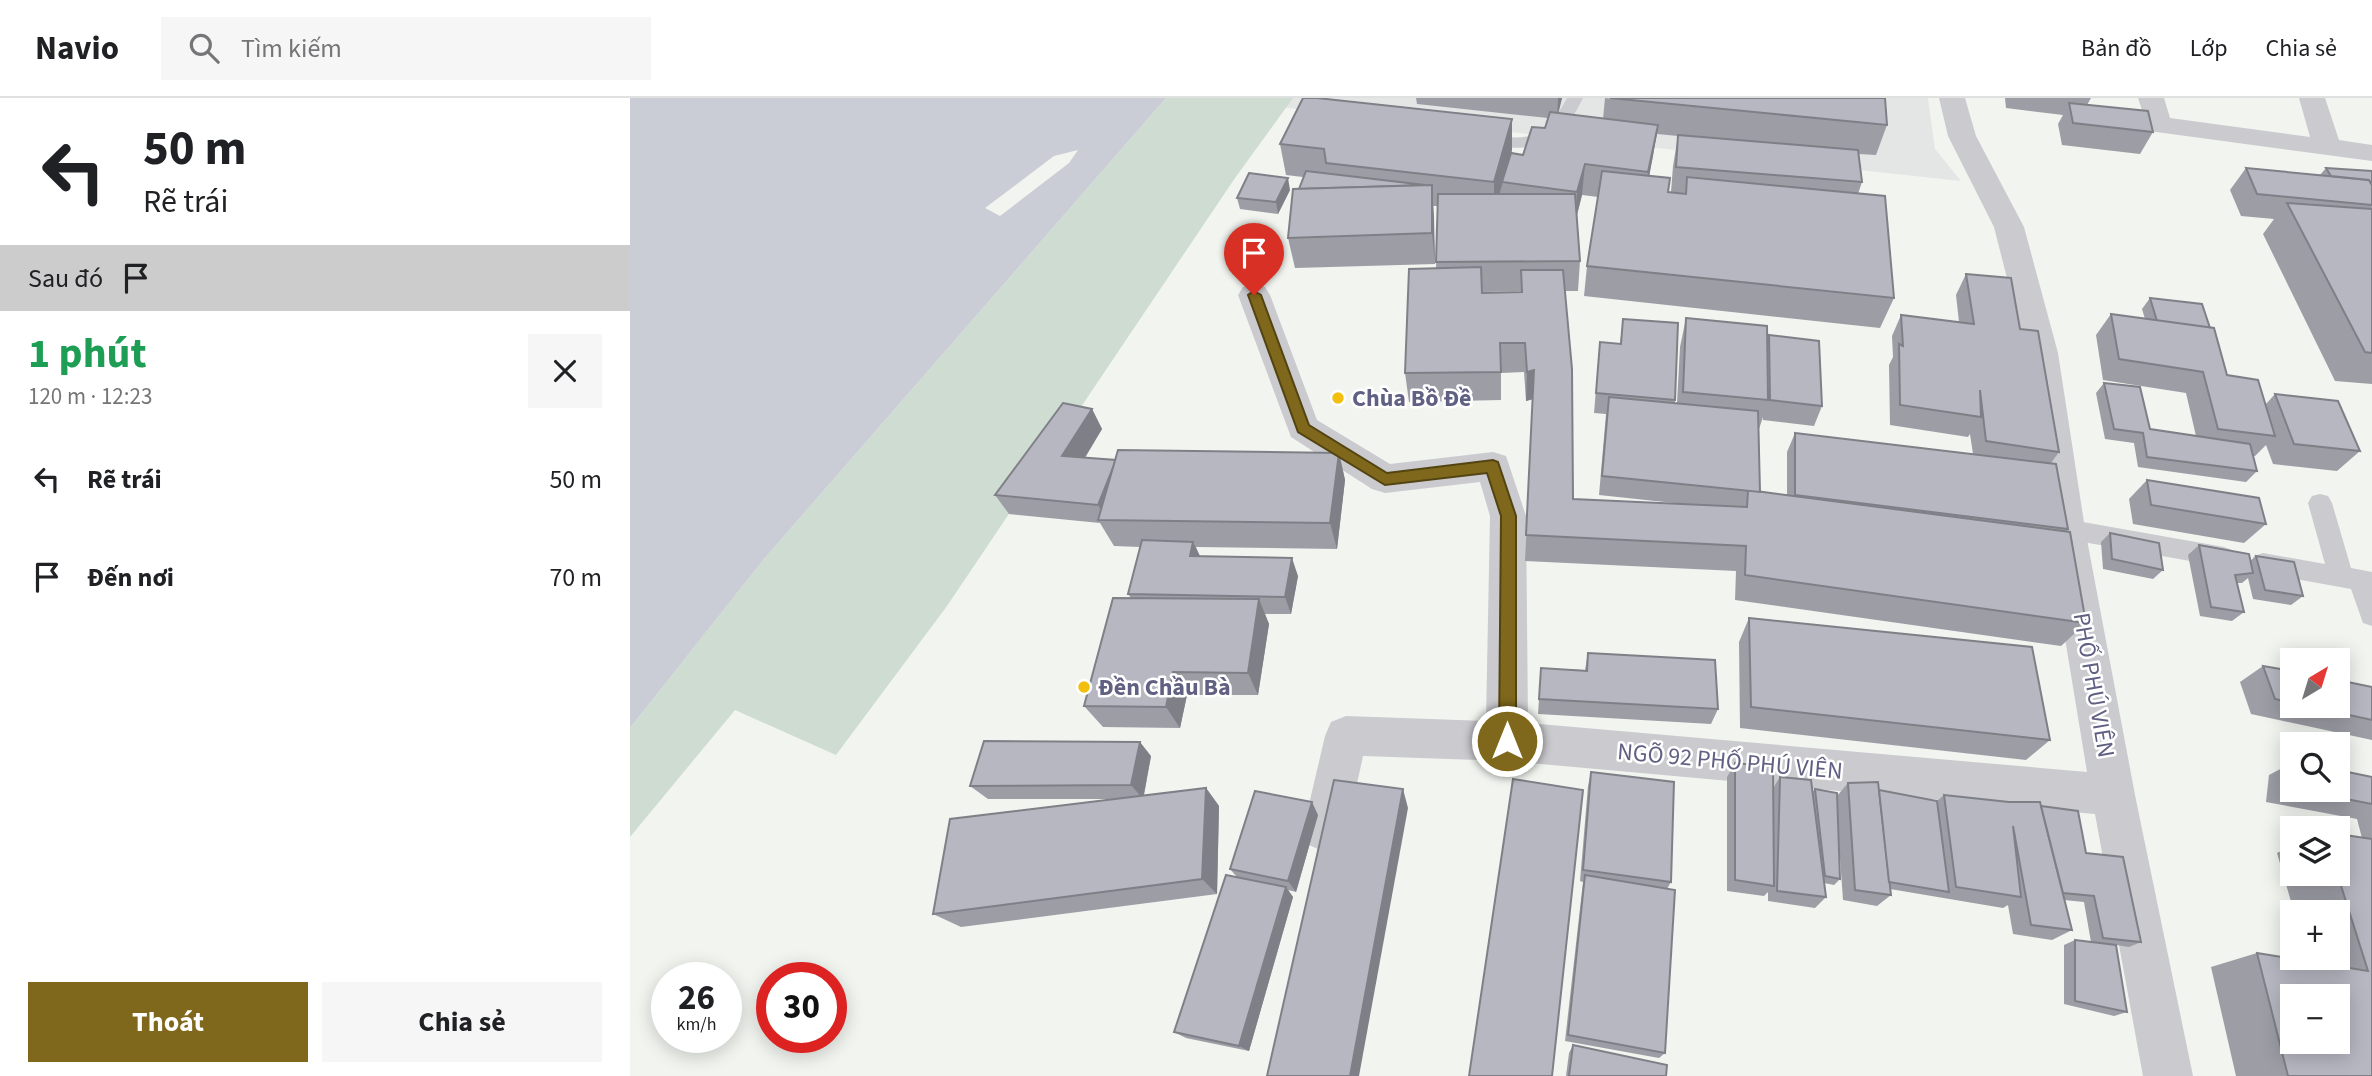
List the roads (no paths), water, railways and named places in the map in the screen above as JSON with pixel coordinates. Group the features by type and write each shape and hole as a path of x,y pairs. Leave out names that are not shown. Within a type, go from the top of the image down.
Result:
{"street":[{"name":"PHỐ PHÚ VIÊN","path":"1952,98 1962,136 2009,227 2042,352 2066,529 2113,795 2168,1076"},
{"path":"2151,98 2159,125 2372,153"},
{"path":"2312,98 2327,146"},
{"path":"1254,295 1303,428 1385,479 1493,466 1508,516 1507,741"},
{"name":"NGÕ 92 PHỐ PHÚ VIÊN","path":"1315,872 1346,736 1507,741 2113,795"}],"lane":[{"path":"1457,138 1512,143 1535,141 1558,130 1575,98"},
{"path":"2320,503 2372,615"},
{"path":"2066,529 2358,580"}],"place":[{"name":"Chùa Bồ Đề","path":"1338,398"},
{"name":"Đền Chầu Bà","path":"1084,687"}]}
